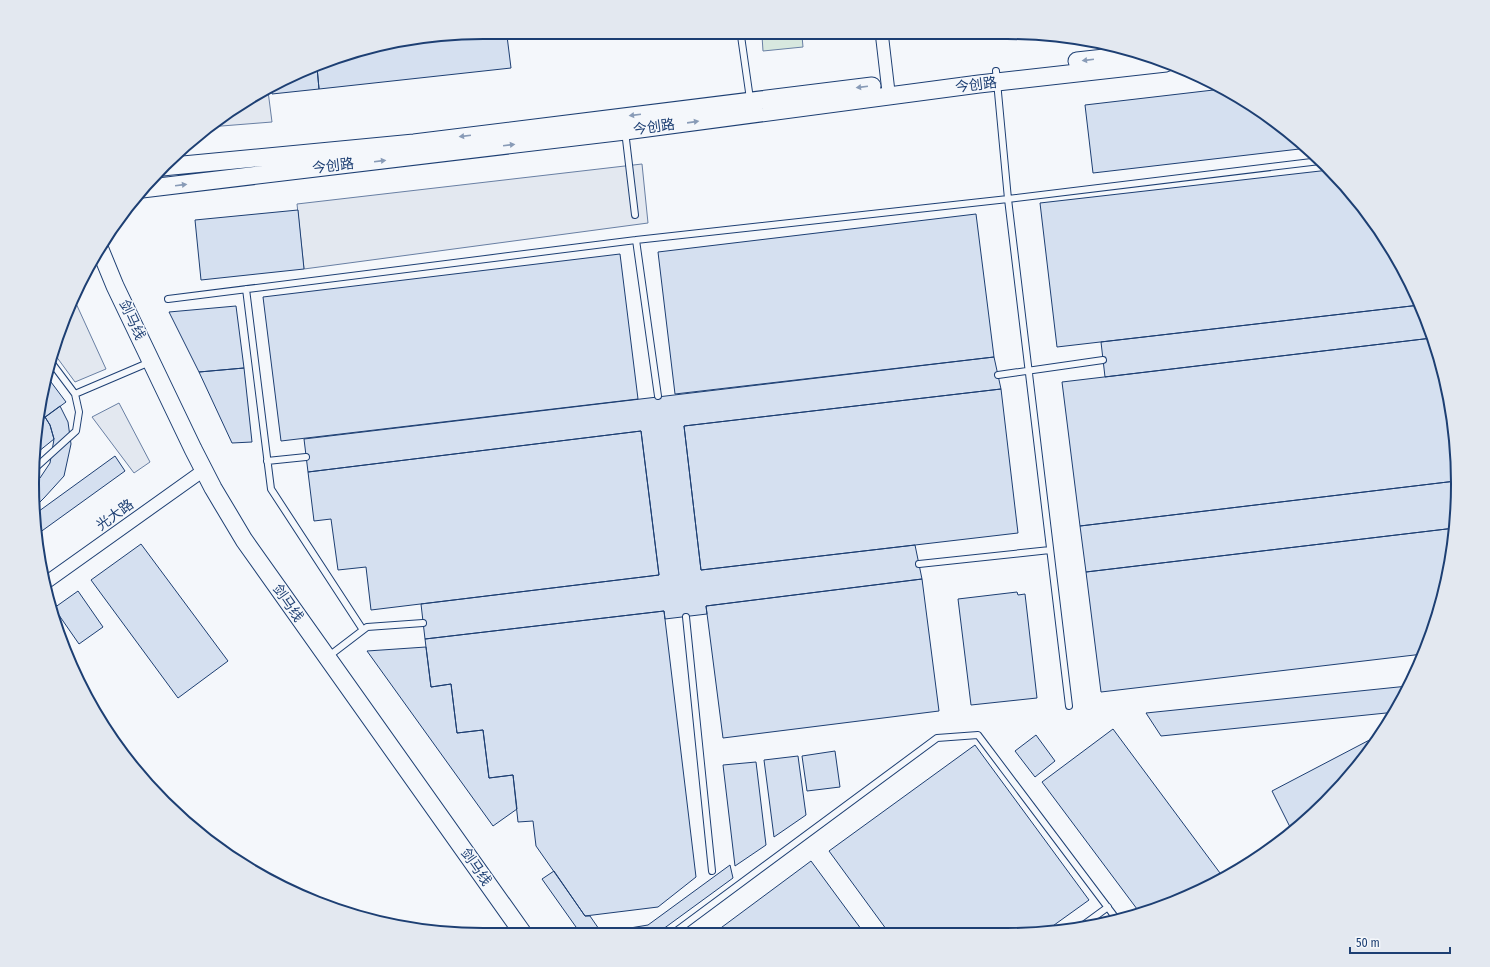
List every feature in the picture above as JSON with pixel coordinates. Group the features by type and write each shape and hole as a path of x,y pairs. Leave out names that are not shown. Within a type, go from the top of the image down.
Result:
{"main road":[{"name":"今创路","path":"151,188 625,131 889,90 996,77 1128,56"},
{"name":"今创路","path":"996,77 1154,65"},
{"name":"今创路","path":"173,165 414,143 750,101 889,90"},
{"name":"剑马线","path":"102,256 151,361 204,470 244,540 519,928"}],"street":[{"path":"882,39 889,90"},
{"name":"光大路","path":"50,580 204,470"}],"lane":[{"path":"741,39 750,101"},
{"path":"996,77 1008,199 1069,706"},
{"path":"625,131 635,215"},
{"path":"168,299 636,240 1008,199 1313,162"},
{"path":"636,240 658,396"},
{"path":"246,289 271,489 363,630"},
{"path":"998,375 1103,360"},
{"path":"75,394 151,361"},
{"path":"40,465 76,431 79,412 75,394 54,367"},
{"path":"268,461 306,457"},
{"path":"919,564 1050,550"},
{"path":"686,617 712,871"},
{"path":"327,657 367,628 423,623"},
{"path":"681,928 937,738 978,735 1114,915"},
{"path":"1091,919 1108,907"}],"shaded area":[{"path":"762,39 802,39 803,47 763,51"},
{"path":"269,95 272,122 220,126"},
{"path":"642,164 648,223 304,269 297,204"},
{"path":"77,305 106,369 75,382 57,358"},
{"path":"119,403 150,462 134,473 92,417"}],"building":[{"path":"507,39 511,68 319,89 317,71 368,54 425,43 454,40"},
{"path":"317,71 319,89 272,94 287,85"},
{"path":"1212,90 1253,114 1300,149 1093,173 1085,105"},
{"path":"1323,171 1341,190 1376,237 1391,261 1414,306 1057,347 1040,203"},
{"path":"298,210 304,269 201,280 195,220"},
{"path":"976,214 994,357 675,394 658,252"},
{"path":"620,254 638,399 281,441 263,297"},
{"path":"236,306 244,368 199,372 169,312"},
{"path":"1414,306 1426,339 1105,377 1101,342"},
{"path":"1426,339 1436,368 1447,425 1451,482 1080,526 1062,382"},
{"path":"994,357 1001,389 684,426 701,570 915,545 922,579 706,606 707,614 665,619 664,611 425,639 421,604 659,575 641,431 308,472 304,439"},
{"path":"244,368 252,442 232,443 199,372"},
{"path":"51,382 66,402 44,418"},
{"path":"1001,389 1018,533 701,570 684,426"},
{"path":"60,406 68,422 71,444 64,476 40,502 39,479 50,463 54,439 50,425 45,417"},
{"path":"44,418 50,425 54,439 40,450 43,425"},
{"path":"641,431 659,575 371,610 366,567 338,570 331,519 314,521 308,472"},
{"path":"115,456 125,471 42,531 40,510"},
{"path":"1451,482 1448,529 1086,572 1080,526"},
{"path":"1448,529 1436,599 1417,655 1101,692 1086,572"},
{"path":"141,544 228,661 178,698 91,580"},
{"path":"922,579 939,711 723,738 706,606"},
{"path":"78,591 103,627 79,644 60,616 56,606"},
{"path":"1017,592 1018,595 1025,594 1037,698 971,705 958,599"},
{"path":"664,611 696,877 658,907 585,916 536,846 533,821 518,822 513,775 489,778 483,730 457,733 451,684 431,687 425,639"},
{"path":"426,647 431,687 451,684 457,733 483,730 489,778 513,775 517,809 493,826 367,651"},
{"path":"1401,687 1387,713 1161,736 1146,713"},
{"path":"1113,729 1220,873 1177,894 1136,908 1042,782"},
{"path":"1036,735 1055,761 1035,777 1015,751"},
{"path":"1369,740 1341,777 1321,798 1290,826 1272,791"},
{"path":"975,745 1089,900 1054,925 1006,928 885,928 829,851"},
{"path":"835,751 840,787 807,791 802,756"},
{"path":"798,756 806,815 774,837 764,760"},
{"path":"756,762 766,845 735,866 723,765"},
{"path":"811,861 860,928 721,928"},
{"path":"730,865 733,878 664,928 630,928 648,925"},
{"path":"554,871 585,916 590,916 598,928 575,928 576,927 542,879"}]}
